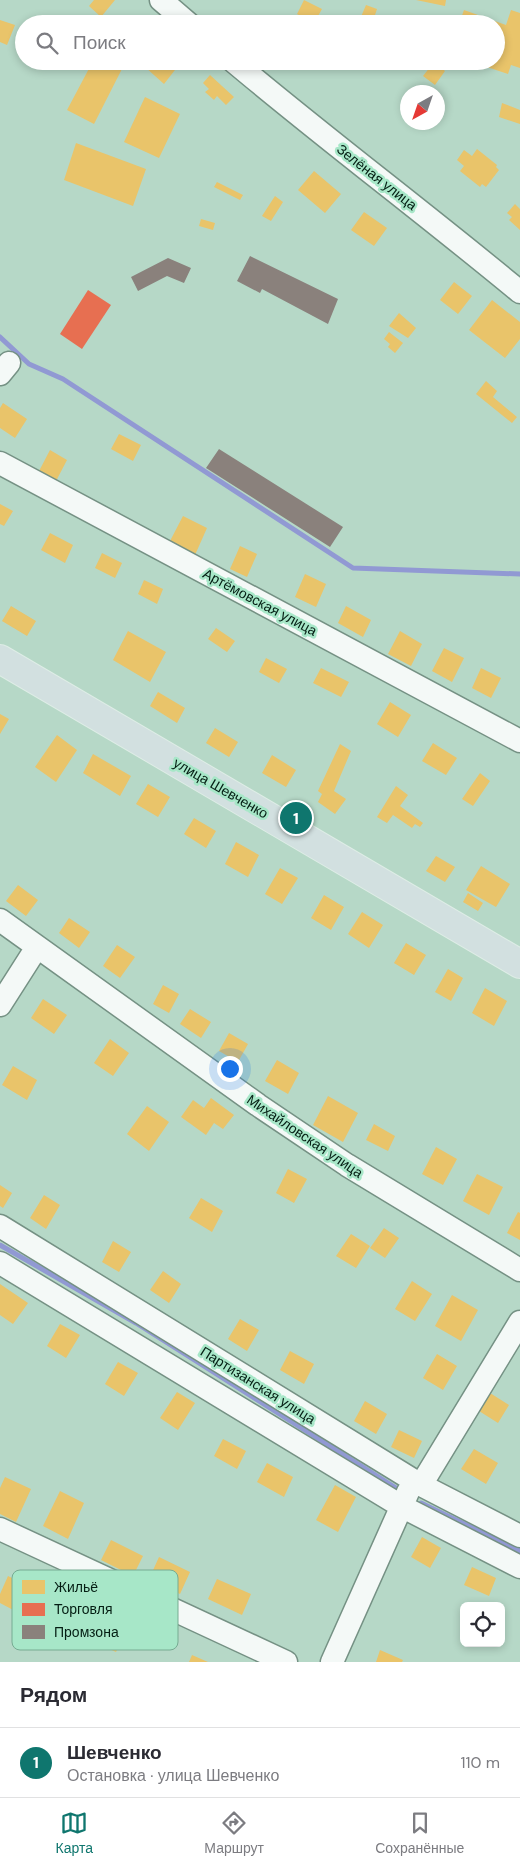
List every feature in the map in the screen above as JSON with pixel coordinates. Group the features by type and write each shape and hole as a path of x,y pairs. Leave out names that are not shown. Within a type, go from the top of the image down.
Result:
{"main road":[{"name":"улица Шевченко","path":"0,658 520,964"}],"street":[{"path":"161,0 178,15"},
{"name":"Зелёная улица","path":"244,70 301,118 446,231 520,292"},
{"name":"Артёмовская улица","path":"0,463 520,741"},
{"name":"Михайловская улица","path":"0,920 258,1105 347,1165 520,1270"},
{"path":"0,1005 37,947"},
{"name":"Партизанская улица","path":"0,1226 418,1483 520,1536"},
{"name":"Партизанская улица","path":"0,1263 401,1506 520,1568"},
{"path":"332,1662 401,1506 418,1483 520,1322"},
{"path":"0,1529 88,1570"},
{"path":"178,1612 286,1662"}],"building: Жильё":[{"path":"94,0 115,0 103,15 99,15 89,6"},
{"path":"304,0 322,9 319,15 297,14"},
{"path":"416,0 446,0 445,6"},
{"path":"366,5 377,9 375,15 362,15"},
{"path":"464,10 478,15 462,15"},
{"path":"511,10 520,13 520,68 511,65 508,74 496,70 505,70 505,25"},
{"path":"0,20 15,25 7,45 0,42"},
{"path":"88,70 121,70 94,124 67,110"},
{"path":"148,70 175,70 164,84"},
{"path":"428,70 444,70 445,71 435,85 423,76"},
{"path":"210,75 234,97 226,105 217,96 214,100 205,92 209,89 203,83"},
{"path":"145,97 180,114 159,158 124,142"},
{"path":"502,103 520,110 520,124 499,117"},
{"path":"76,143 146,169 133,206 64,180"},
{"path":"477,149 497,165 496,167 499,170 486,187 482,184 480,187 460,171 464,166 457,160 464,150 472,156"},
{"path":"314,171 341,194 325,213 298,190"},
{"path":"217,182 243,195 240,200 214,187"},
{"path":"275,196 283,202 271,221 262,216"},
{"path":"515,204 520,209 520,230 509,220 512,217 507,213"},
{"path":"364,212 387,228 374,246 351,230"},
{"path":"201,219 215,223 213,230 199,226"},
{"path":"454,282 472,296 458,314 440,300"},
{"path":"492,300 520,322 520,339 505,358 469,330"},
{"path":"399,313 416,328 408,338 389,326"},
{"path":"389,332 403,343 395,353 388,347 390,344 384,339"},
{"path":"486,381 497,391 493,397 517,417 512,423 476,394"},
{"path":"3,403 27,419 15,438 0,428 0,408"},
{"path":"119,434 141,445 133,461 111,449"},
{"path":"50,450 67,460 55,483 38,473"},
{"path":"0,504 13,511 4,526 0,524"},
{"path":"183,516 207,528 195,555 170,541"},
{"path":"50,533 73,545 65,563 41,550"},
{"path":"240,546 257,554 247,577 230,569"},
{"path":"102,553 122,563 115,578 95,568"},
{"path":"305,574 326,584 316,607 295,597"},
{"path":"144,580 163,589 157,604 138,594"},
{"path":"11,606 36,621 27,636 2,621"},
{"path":"346,606 371,620 363,637 338,623"},
{"path":"216,628 235,641 227,652 208,639"},
{"path":"128,631 166,652 150,682 113,660"},
{"path":"400,631 422,644 411,666 388,654"},
{"path":"444,648 464,658 452,682 432,671"},
{"path":"266,658 287,669 279,683 259,672"},
{"path":"321,668 349,682 341,697 313,683"},
{"path":"481,668 501,678 491,698 472,688"},
{"path":"158,692 185,708 177,723 150,706"},
{"path":"390,702 411,715 398,737 377,724"},
{"path":"0,714 9,719 0,734"},
{"path":"215,728 238,742 229,757 206,743"},
{"path":"57,735 77,750 56,782 35,767"},
{"path":"433,743 457,758 446,775 422,761"},
{"path":"340,744 351,751 334,791 346,799 335,814 318,802 322,794 318,791"},
{"path":"93,754 131,776 120,796 83,773"},
{"path":"272,755 296,770 286,787 262,773"},
{"path":"480,773 490,781 473,806 462,799"},
{"path":"148,784 170,797 158,817 136,804"},
{"path":"396,786 408,795 400,806 423,823 420,827 415,824 412,828 393,815 387,823 377,817"},
{"path":"194,818 216,831 206,848 184,834"},
{"path":"236,842 259,855 248,877 225,864"},
{"path":"436,856 455,867 445,882 426,871"},
{"path":"481,866 510,884 496,907 466,890"},
{"path":"280,868 298,878 282,904 265,894"},
{"path":"18,885 38,900 26,916 6,901"},
{"path":"468,893 483,903 478,911 463,902"},
{"path":"324,895 344,907 331,930 311,918"},
{"path":"362,912 383,925 369,948 348,934"},
{"path":"69,918 90,932 79,948 59,933"},
{"path":"406,943 426,955 414,975 394,963"},
{"path":"117,945 135,957 120,978 103,966"},
{"path":"448,969 463,978 451,1001 435,992"},
{"path":"163,985 179,994 169,1013 153,1004"},
{"path":"485,988 507,1001 494,1026 472,1013"},
{"path":"43,999 67,1015 54,1034 31,1018"},
{"path":"190,1009 211,1022 201,1038 180,1024"},
{"path":"229,1033 248,1044 238,1062 219,1051"},
{"path":"110,1039 129,1053 113,1076 94,1063"},
{"path":"277,1060 299,1073 288,1094 265,1081"},
{"path":"13,1066 37,1080 27,1100 2,1085"},
{"path":"328,1096 358,1113 343,1142 313,1125"},
{"path":"211,1098 234,1115 223,1129 214,1123 206,1135 181,1117 193,1100 204,1108"},
{"path":"147,1106 169,1122 149,1151 127,1134"},
{"path":"374,1124 395,1136 388,1151 366,1140"},
{"path":"436,1147 457,1159 443,1185 422,1174"},
{"path":"288,1169 307,1179 294,1203 276,1193"},
{"path":"477,1174 503,1187 489,1215 463,1201"},
{"path":"0,1185 12,1193 3,1208 0,1206"},
{"path":"44,1195 60,1205 46,1229 30,1218"},
{"path":"201,1198 223,1211 212,1232 189,1218"},
{"path":"518,1212 520,1213 520,1240 507,1233"},
{"path":"384,1228 399,1238 385,1258 370,1248"},
{"path":"351,1234 370,1246 356,1268 336,1256"},
{"path":"113,1241 131,1252 119,1272 102,1262"},
{"path":"163,1271 181,1284 169,1303 150,1290"},
{"path":"412,1281 432,1294 415,1321 395,1309"},
{"path":"0,1284 28,1303 13,1324 0,1315"},
{"path":"452,1295 478,1310 461,1341 435,1326"},
{"path":"240,1319 259,1330 247,1351 228,1339"},
{"path":"60,1324 80,1335 66,1358 47,1346"},
{"path":"290,1351 314,1364 304,1384 280,1370"},
{"path":"437,1354 457,1366 443,1390 423,1378"},
{"path":"118,1362 138,1373 124,1396 105,1384"},
{"path":"177,1392 195,1403 178,1430 160,1418"},
{"path":"490,1393 509,1405 498,1423 479,1411"},
{"path":"365,1401 387,1414 376,1434 354,1421"},
{"path":"399,1430 422,1441 414,1458 391,1447"},
{"path":"223,1439 246,1451 237,1469 214,1456"},
{"path":"474,1449 498,1463 486,1484 461,1469"},
{"path":"267,1463 293,1477 284,1497 257,1482"},
{"path":"5,1477 31,1489 16,1522 0,1514 0,1488"},
{"path":"335,1485 356,1497 338,1532 316,1520"},
{"path":"60,1491 84,1503 68,1539 43,1526"},
{"path":"422,1537 441,1548 430,1568 411,1557"},
{"path":"111,1540 143,1556 136,1570 121,1570 101,1560"},
{"path":"159,1557 190,1572 180,1594 178,1593 178,1570 153,1570"},
{"path":"472,1567 496,1578 489,1596 464,1585"},
{"path":"8,1576 12,1578 12,1609 0,1603 0,1594"},
{"path":"217,1579 251,1594 242,1615 208,1599"},
{"path":"380,1650 403,1660 402,1662 376,1662"},
{"path":"192,1655 208,1662 189,1662"}],"building: Торговля":[{"path":"88,290 111,305 82,349 60,334"}],"building: Промзона":[{"path":"250,256 338,299 328,324 262,289 260,293 237,281"},
{"path":"168,258 191,268 184,283 167,276 138,291 131,277"},
{"path":"219,449 343,527 330,547 206,468"}],"waterway":[{"path":"0,337 29,364 63,379 353,568 520,574"},
{"path":"0,1245 136,1323 396,1488"},
{"path":"421,1503 520,1551"}],"place":[{"name":"Шевченко","path":"296,818"}]}
